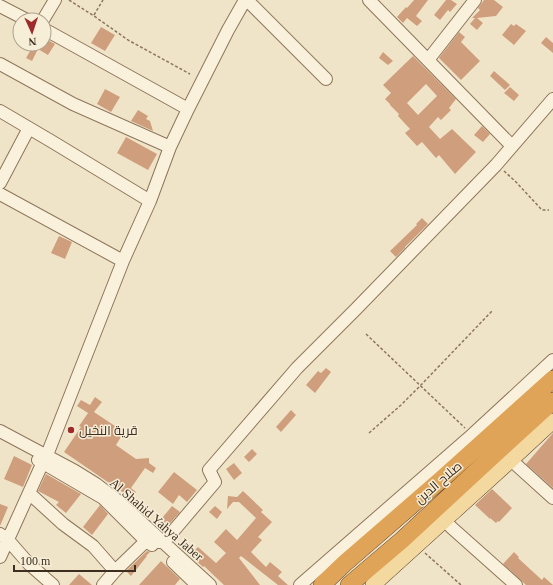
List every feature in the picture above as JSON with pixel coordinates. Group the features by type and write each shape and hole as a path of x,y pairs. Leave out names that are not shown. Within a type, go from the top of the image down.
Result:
{"highway":[{"name":"صلاح الدين","path":"322,585 350,558 553,379"},
{"name":"صلاح الدين","path":"349,585 402,540 439,515 553,401"}],"main road":[{"path":"378,583 416,545 439,515 511,460 552,422"}],"street":[{"path":"48,12 55,0"},
{"path":"0,557 4,537 29,493 45,459 123,261 150,201 170,147 228,30 246,0 326,79"},
{"path":"368,0 512,146"},
{"path":"428,60 475,0"},
{"path":"0,6 12,12"},
{"path":"52,33 188,109"},
{"path":"0,64 73,104 170,147"},
{"path":"103,585 115,571 146,541 164,542 215,482 209,470 297,368 496,164 553,99"},
{"path":"0,111 150,201"},
{"path":"0,183 29,128"},
{"path":"0,194 123,261"},
{"path":"300,585 472,435 553,360"},
{"name":"Al Shahid Yahya Jaber","path":"0,431 103,498 146,541 161,551 197,585"},
{"name":"Al Shahid Yahya Jaber","path":"0,440 75,471 117,500 210,585"},
{"path":"443,460 466,457"},
{"path":"511,460 553,498"},
{"path":"29,493 63,524 93,546 115,571"},
{"path":"439,515 516,585"},
{"path":"4,537 29,564 54,585"}],"path":[{"path":"69,0 128,40 190,74"},
{"path":"94,16 103,0"},
{"path":"496,164 516,182 542,210 549,210"},
{"path":"369,433 401,405 492,311"},
{"path":"366,334 472,435"},
{"path":"416,545 461,585"}],"building":[{"path":"414,0 428,0 416,16 422,21 417,26 407,18 403,23 397,17"},
{"path":"446,0 451,0 457,4 450,12 448,10 440,20 434,15"},
{"path":"484,0 494,0 503,7 496,16 477,18 483,23 477,30 470,24 475,18 472,18 480,10 478,8"},
{"path":"511,24 514,26 516,24 526,31 514,45 502,35"},
{"path":"101,27 115,35 105,51 91,43"},
{"path":"459,32 465,37 461,42 480,61 461,80 439,58"},
{"path":"546,37 553,43 553,53 541,43"},
{"path":"30,52 36,52 32,61 26,58"},
{"path":"43,52 50,52 48,55"},
{"path":"383,52 393,61 388,65 379,58"},
{"path":"413,56 456,99 449,108 451,110 441,120 438,117 429,127 440,139 452,129 476,152 455,174 439,155 436,158 422,142 417,146 405,133 410,129 385,99 391,93 383,85","holes":["426,84 437,96 418,115 407,103"]},
{"path":"494,71 510,85 505,90 490,76"},
{"path":"510,87 519,95 514,101 504,93"},
{"path":"105,89 120,97 111,112 97,104"},
{"path":"138,110 148,116 146,119 150,121 153,131 131,121"},
{"path":"482,126 490,134 483,142 474,135"},
{"path":"126,137 157,154 148,170 117,153"},
{"path":"422,218 428,224 396,257 390,251 417,225 416,224"},
{"path":"59,236 72,242 65,259 51,253"},
{"path":"326,368 331,372 315,393 306,385 318,371 321,373"},
{"path":"95,397 102,402 94,412 124,432 116,445 136,459 149,458 149,463 156,468 153,473 145,468 131,488 136,492 131,498 64,452 81,427 79,426 88,413 77,406 81,400 90,405"},
{"path":"291,410 296,415 281,432 276,427"},
{"path":"553,433 553,488 526,464"},
{"path":"252,449 257,454 249,462 244,457"},
{"path":"14,456 32,465 23,487 4,479"},
{"path":"234,463 242,473 234,480 226,469"},
{"path":"174,472 197,490 187,502 179,495 173,504 158,492"},
{"path":"46,474 81,494 66,513 56,505 59,502 38,491"},
{"path":"492,489 512,508 499,522 498,521 496,523 475,505"},
{"path":"243,491 263,510 261,512 272,522 258,537 262,540 251,552 266,567 270,562 282,572 278,576 288,585 278,585 241,556 239,558 260,585 224,585 190,555 198,547 216,563 226,553 214,542 226,529 237,540 256,518 239,502 233,502 227,509 228,496 237,497"},
{"path":"0,504 8,507 0,526"},
{"path":"100,505 108,514 92,535 83,527"},
{"path":"172,506 180,512 165,529 158,523"},
{"path":"215,506 222,512 217,519 209,512"},
{"path":"147,551 150,552 131,576 126,571"},
{"path":"514,552 519,557 518,558 542,580 544,577 553,585 526,585 503,564"},
{"path":"161,561 180,579 175,585 139,585"},
{"path":"79,574 92,585 69,585"}],"place":[{"name":"قرية النخيل","path":"71,430"}]}
